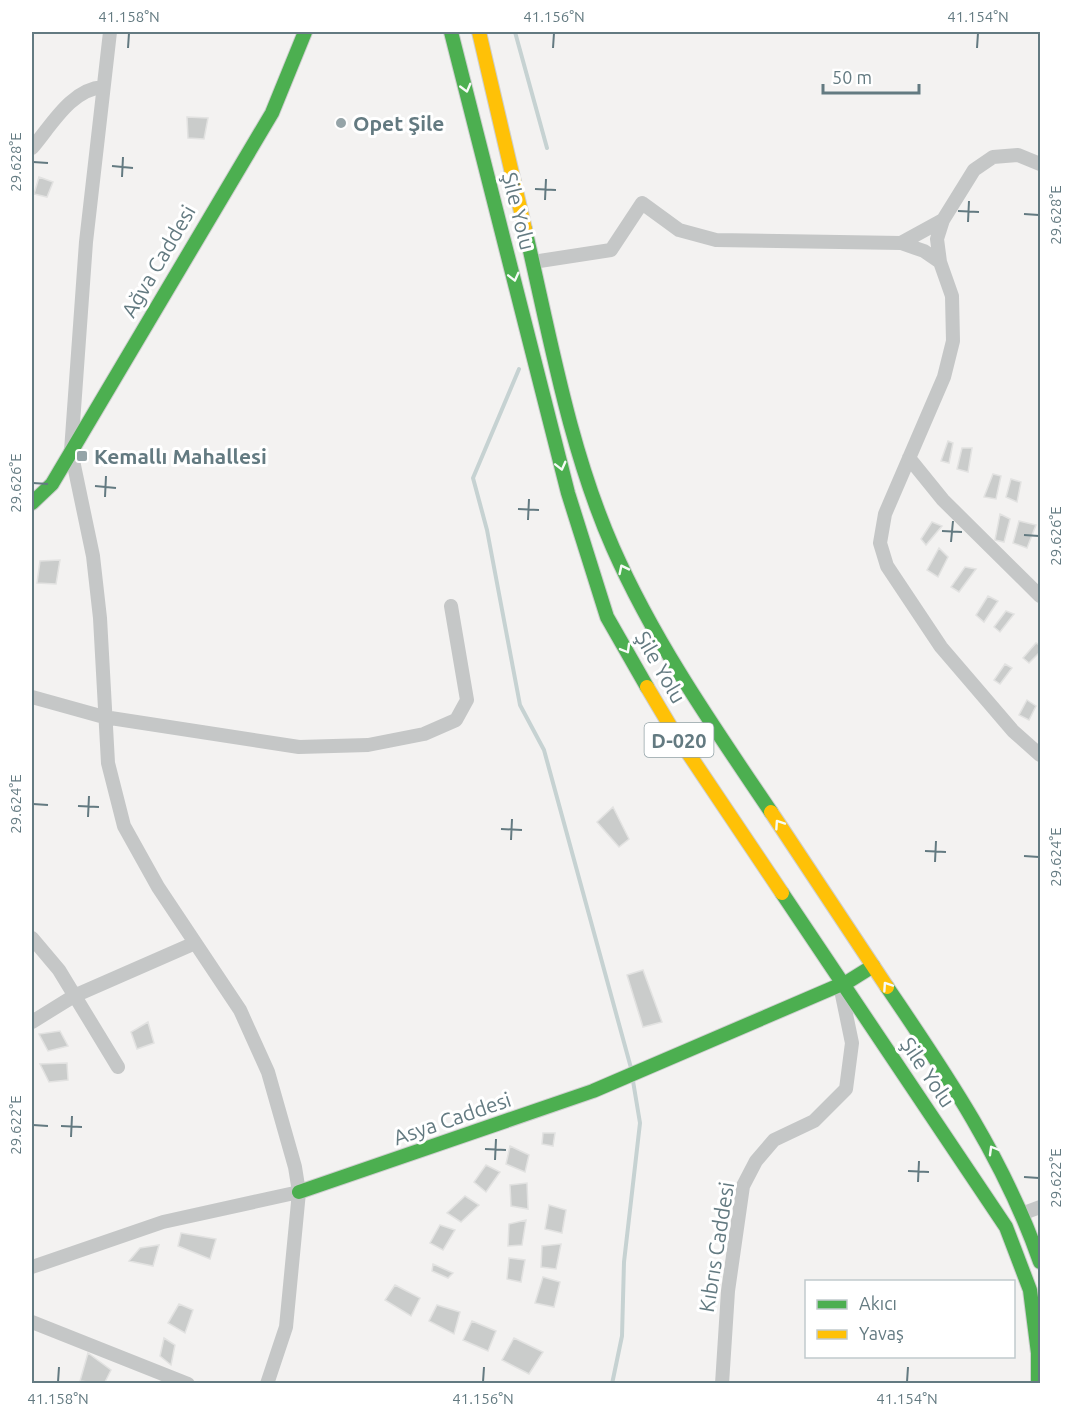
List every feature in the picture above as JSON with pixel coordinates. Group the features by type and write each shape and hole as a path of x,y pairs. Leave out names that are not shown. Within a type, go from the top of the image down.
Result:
{"main road":[{"name":"Ağva Caddesi","path":"32,503 52,484 272,113 304,32"},
{"name":"Şile Yolu","path":"452,32 568,493 608,617 672,729 1006,1227 1030,1290 1038,1353 1038,1383"},
{"name":"Şile Yolu","path":"479,32 569,415 596,505 613,548 653,631 677,672 985,1137 1024,1213 1041,1262"},
{"path":"841,984 873,966"},
{"name":"Asya Caddesi","path":"299,1192 478,1132 639,1072 841,984"}],"street":[{"path":"110,32 84,265 71,451 93,556 100,618 108,763 124,826 158,887 240,1010 268,1072 299,1192 286,1327 267,1383"},
{"path":"32,148 76,96 90,88 103,87"},
{"path":"1041,164 1018,155 993,158 974,170 943,220 937,239 940,262 952,296 953,341 944,377 885,514 880,543 887,566 941,647 1013,731 1041,755"},
{"path":"533,262 611,250 642,203 679,230 716,240 901,243 924,251 940,262"},
{"path":"901,243 943,220"},
{"path":"909,458 943,500 1041,596"},
{"path":"32,697 104,717 299,747 368,745 424,734 456,720 467,700 451,606"},
{"path":"32,938 46,952 118,1067"},
{"path":"32,1022 74,996 195,943"},
{"name":"Kıbrıs Caddesi","path":"722,1383 728,1291 743,1186 756,1161 774,1140 814,1121 846,1089 852,1043 841,984"},
{"path":"32,1267 163,1222 299,1192"},
{"path":"1024,1213 1041,1207"},
{"path":"32,1322 188,1383"}],"building":[{"path":"187,117 208,118 204,139 188,138"},
{"path":"39,177 53,182 47,197 34,194"},
{"path":"948,441 953,443 949,463 941,461"},
{"path":"962,448 972,448 968,472 957,469"},
{"path":"993,474 1001,476 996,499 984,497"},
{"path":"1011,479 1021,482 1017,502 1006,497"},
{"path":"1000,514 1010,519 1004,542 995,540"},
{"path":"1019,521 1036,525 1027,548 1013,543"},
{"path":"932,522 942,526 926,545 921,539"},
{"path":"939,548 948,557 938,577 927,570"},
{"path":"60,560 56,584 37,583 40,561"},
{"path":"965,567 976,569 959,592 951,587"},
{"path":"988,596 998,601 984,622 976,615"},
{"path":"1006,611 1014,614 1000,632 994,627"},
{"path":"1036,643 1040,645 1040,652 1029,663 1023,658"},
{"path":"1005,664 1012,668 1000,684 994,680"},
{"path":"1027,700 1036,706 1029,720 1019,715"},
{"path":"613,807 629,839 619,847 597,822"},
{"path":"643,970 662,1022 643,1027 627,975"},
{"path":"148,1022 154,1043 137,1049 131,1032"},
{"path":"60,1031 68,1046 48,1051 39,1034"},
{"path":"67,1063 68,1080 49,1082 40,1064"},
{"path":"543,1133 555,1133 553,1146 542,1144"},
{"path":"510,1146 529,1155 525,1172 506,1164"},
{"path":"486,1165 500,1172 486,1192 474,1182"},
{"path":"527,1183 528,1209 511,1206 510,1185"},
{"path":"465,1196 479,1205 461,1222 447,1213"},
{"path":"549,1205 566,1210 562,1233 545,1229"},
{"path":"526,1220 522,1245 508,1246 509,1224"},
{"path":"440,1225 455,1230 443,1250 430,1243"},
{"path":"181,1233 216,1239 210,1259 178,1246"},
{"path":"561,1244 556,1269 541,1267 542,1246"},
{"path":"159,1245 153,1266 129,1261 140,1248"},
{"path":"509,1258 525,1260 521,1282 507,1279"},
{"path":"433,1264 453,1273 448,1278 432,1271"},
{"path":"543,1277 560,1282 554,1307 535,1303"},
{"path":"395,1285 420,1298 411,1316 385,1300"},
{"path":"179,1304 193,1310 185,1333 168,1323"},
{"path":"437,1305 460,1312 454,1334 429,1321"},
{"path":"472,1321 496,1331 488,1351 463,1340"},
{"path":"164,1338 175,1345 171,1365 160,1356"},
{"path":"514,1338 543,1352 529,1374 502,1360"},
{"path":"88,1353 111,1370 104,1384 80,1381"}],"waterway":[{"path":"515,32 547,148"},
{"path":"519,369 473,478 487,530 520,705 544,750 631,1068"},
{"path":"612,1384 622,1336 624,1262 640,1123 633,1081"}],"traffic: fast":[{"path":"32,503 52,484 272,113 305,32"},
{"path":"451,32 568,493 607,617 647,687"},
{"path":"525,229 572,431 584,471 613,548 666,651 771,812"},
{"path":"782,893 1006,1227 1030,1290 1038,1353 1038,1384"},
{"path":"299,1192 593,1091 849,981 873,966"},
{"path":"887,987 953,1086 992,1154 1010,1189 1040,1262"}],"traffic: slow":[{"path":"479,32 525,229"},
{"path":"647,687 672,729 782,893"},
{"path":"771,812 887,987"}],"place":[{"name":"Opet Şile","path":"341,123"},
{"name":"Kemallı Mahallesi","path":"82,456"}]}
